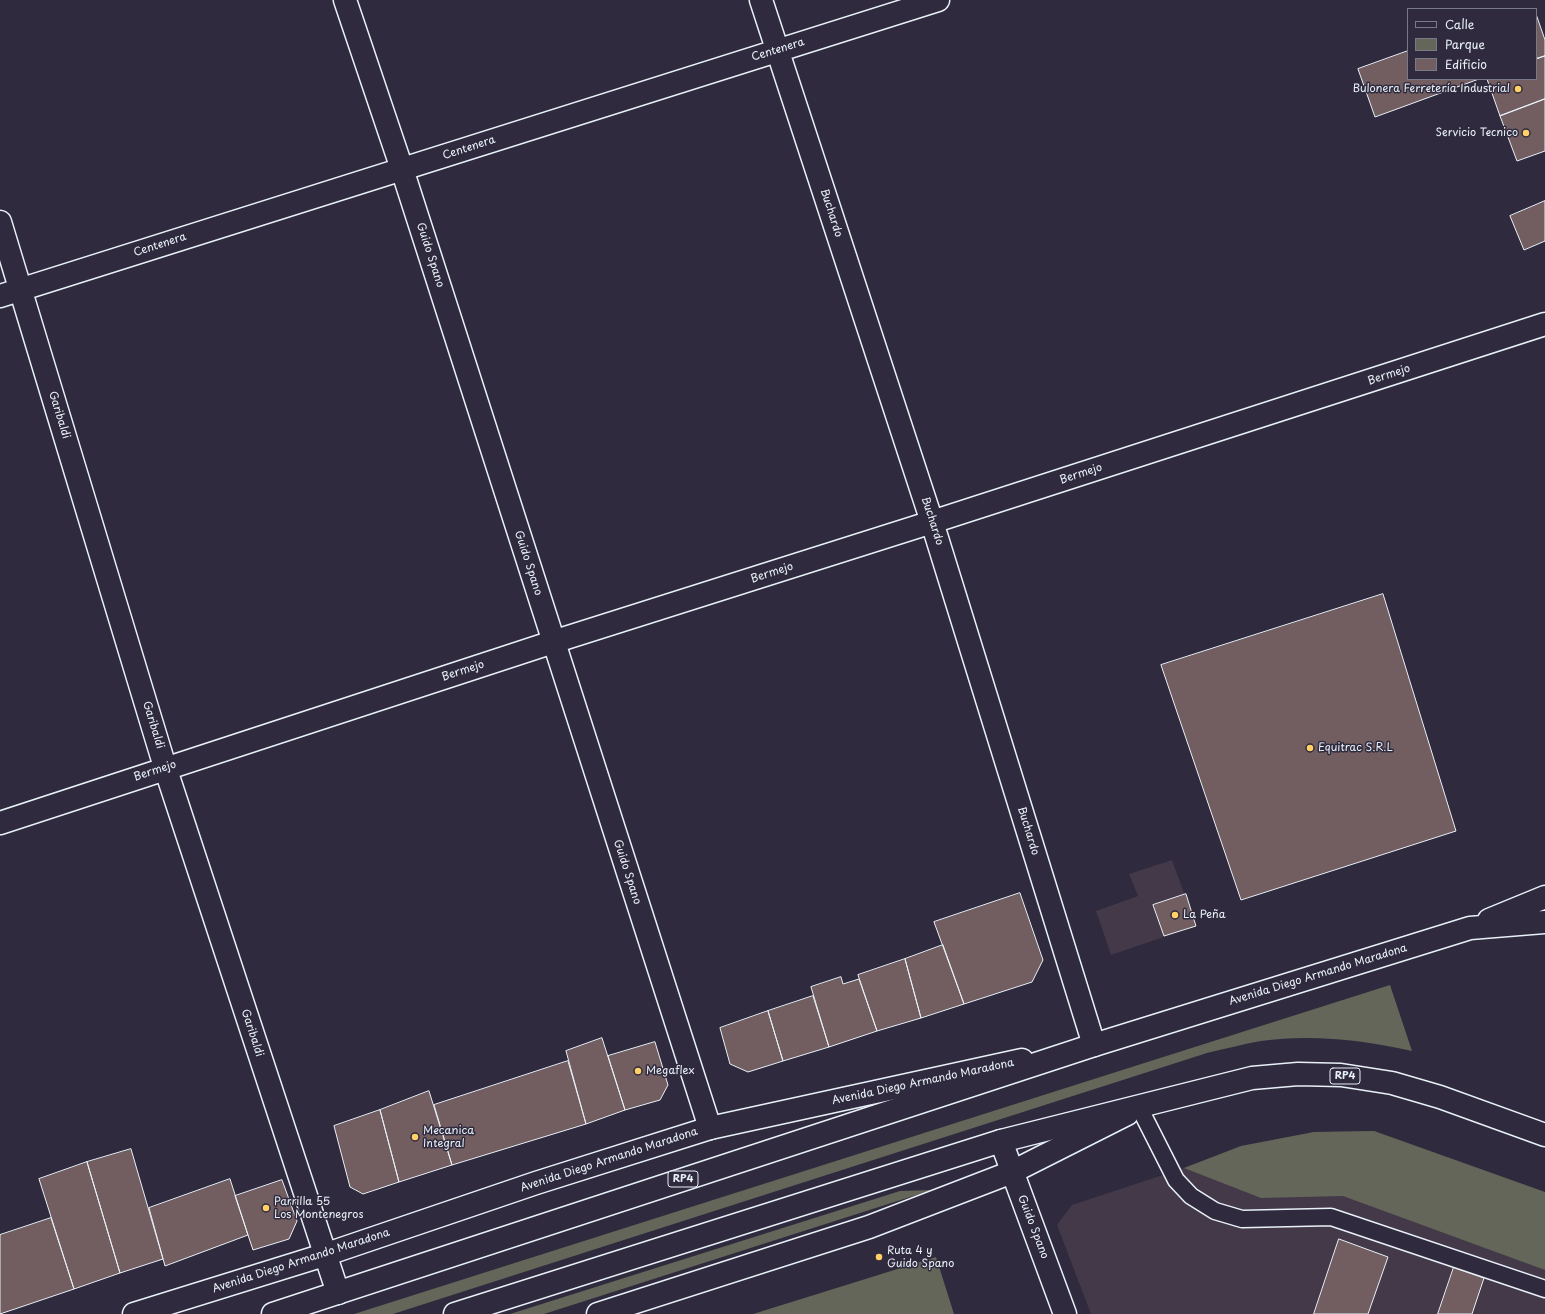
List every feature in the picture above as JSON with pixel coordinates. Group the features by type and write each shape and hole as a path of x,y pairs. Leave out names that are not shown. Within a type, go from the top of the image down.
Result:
{"street":[{"name":"Guido Spano","path":"345,0 402,169 710,1128"},
{"name":"Buchardo","path":"762,0 932,522 1094,1045"},
{"name":"Centenera","path":"0,296 938,0"},
{"name":"Garibaldi","path":"0,222 22,289 165,767 324,1255 338,1293"},
{"name":"Bermejo","path":"0,823 165,767 1545,324"},
{"path":"1470,928 1545,896"},
{"name":"Avenida Diego Armando Maradona","path":"273,1314 1094,1045 1470,928 1545,922"},
{"name":"Avenida Diego Armando Maradona","path":"134,1314 324,1255 536,1183 710,1128 1094,1045"},
{"name":"RP4","path":"455,1314 1001,1141 1252,1078 1298,1074 1341,1075 1392,1083 1440,1097 1545,1135"},
{"path":"598,1314 625,1310 869,1227 1012,1172 1139,1107"},
{"name":"Guido Spano","path":"1001,1141 1065,1314"}],"lane":[{"path":"1139,1107 1176,1180 1191,1196 1215,1211 1242,1219 1331,1217 1545,1289"}],"shaded area":[{"path":"1172,860 1196,926 1111,955 1096,911 1138,896 1129,874"},
{"path":"1374,1131 1545,1192 1545,1314 1091,1314 1057,1225 1072,1205 1184,1168 1241,1146 1314,1132"}],"green space":[{"path":"1390,985 1412,1051 1356,1041 1299,1038 1261,1041 1207,1053 393,1314 354,1314"},
{"path":"1374,1131 1545,1192 1545,1270 1343,1196 1261,1198 1184,1168 1241,1146 1314,1132"},
{"path":"932,1190 544,1314 510,1314 900,1191"},
{"path":"936,1257 954,1314 753,1314"}],"building":[{"path":"1537,17 1545,40 1545,56 1537,59"},
{"path":"1407,51 1407,80 1476,80 1375,117 1358,69"},
{"name":"Bulonera Ferretería Industrial","path":"1545,56 1545,99 1500,116 1487,80 1537,80 1537,59"},
{"name":"Servicio Tecnico","path":"1545,99 1545,151 1517,161 1500,116"},
{"path":"1545,201 1545,241 1524,250 1510,216"},
{"name":"Equitrac S.R.L","path":"1383,594 1456,831 1241,900 1161,665"},
{"path":"1020,893 1043,960 1032,982 964,1004 934,922"},
{"name":"La Peña","path":"1186,894 1196,926 1164,936 1153,905"},
{"path":"943,945 964,1004 921,1018 905,959"},
{"path":"905,959 921,1018 877,1031 858,975"},
{"path":"841,977 843,984 859,979 877,1031 829,1047 811,987"},
{"path":"813,996 829,1047 783,1061 768,1011"},
{"path":"768,1011 783,1061 748,1072 730,1064 720,1028"},
{"path":"602,1038 625,1110 586,1124 566,1051"},
{"name":"Megaflex","path":"655,1042 668,1085 660,1100 625,1110 608,1056"},
{"path":"568,1061 586,1124 452,1165 434,1105"},
{"name":"Mecanica Integral","path":"429,1091 452,1165 399,1182 380,1110"},
{"path":"380,1110 399,1182 363,1194 350,1187 334,1126"},
{"path":"131,1149 163,1259 120,1273 87,1162"},
{"path":"87,1162 120,1273 74,1289 39,1179"},
{"path":"230,1179 248,1235 165,1266 149,1208"},
{"name":"Parrilla 55 Los Montenegros","path":"282,1180 297,1221 289,1239 253,1250 235,1196"},
{"path":"51,1218 74,1289 0,1314 0,1235"},
{"path":"1339,1239 1388,1257 1368,1314 1314,1314"},
{"path":"1454,1267 1484,1278 1472,1314 1438,1314"}],"place":[{"name":"Bulonera Ferretería Industrial","path":"1518,89"},
{"name":"Servicio Tecnico","path":"1526,133"},
{"name":"Equitrac S.R.L","path":"1310,748"},
{"name":"La Peña","path":"1175,915"},
{"name":"Megaflex","path":"638,1071"},
{"name":"Mecanica Integral","path":"415,1137"},
{"name":"Parrilla 55 Los Montenegros","path":"266,1208"},
{"name":"Ruta 4 y Guido Spano","path":"879,1257"}]}
